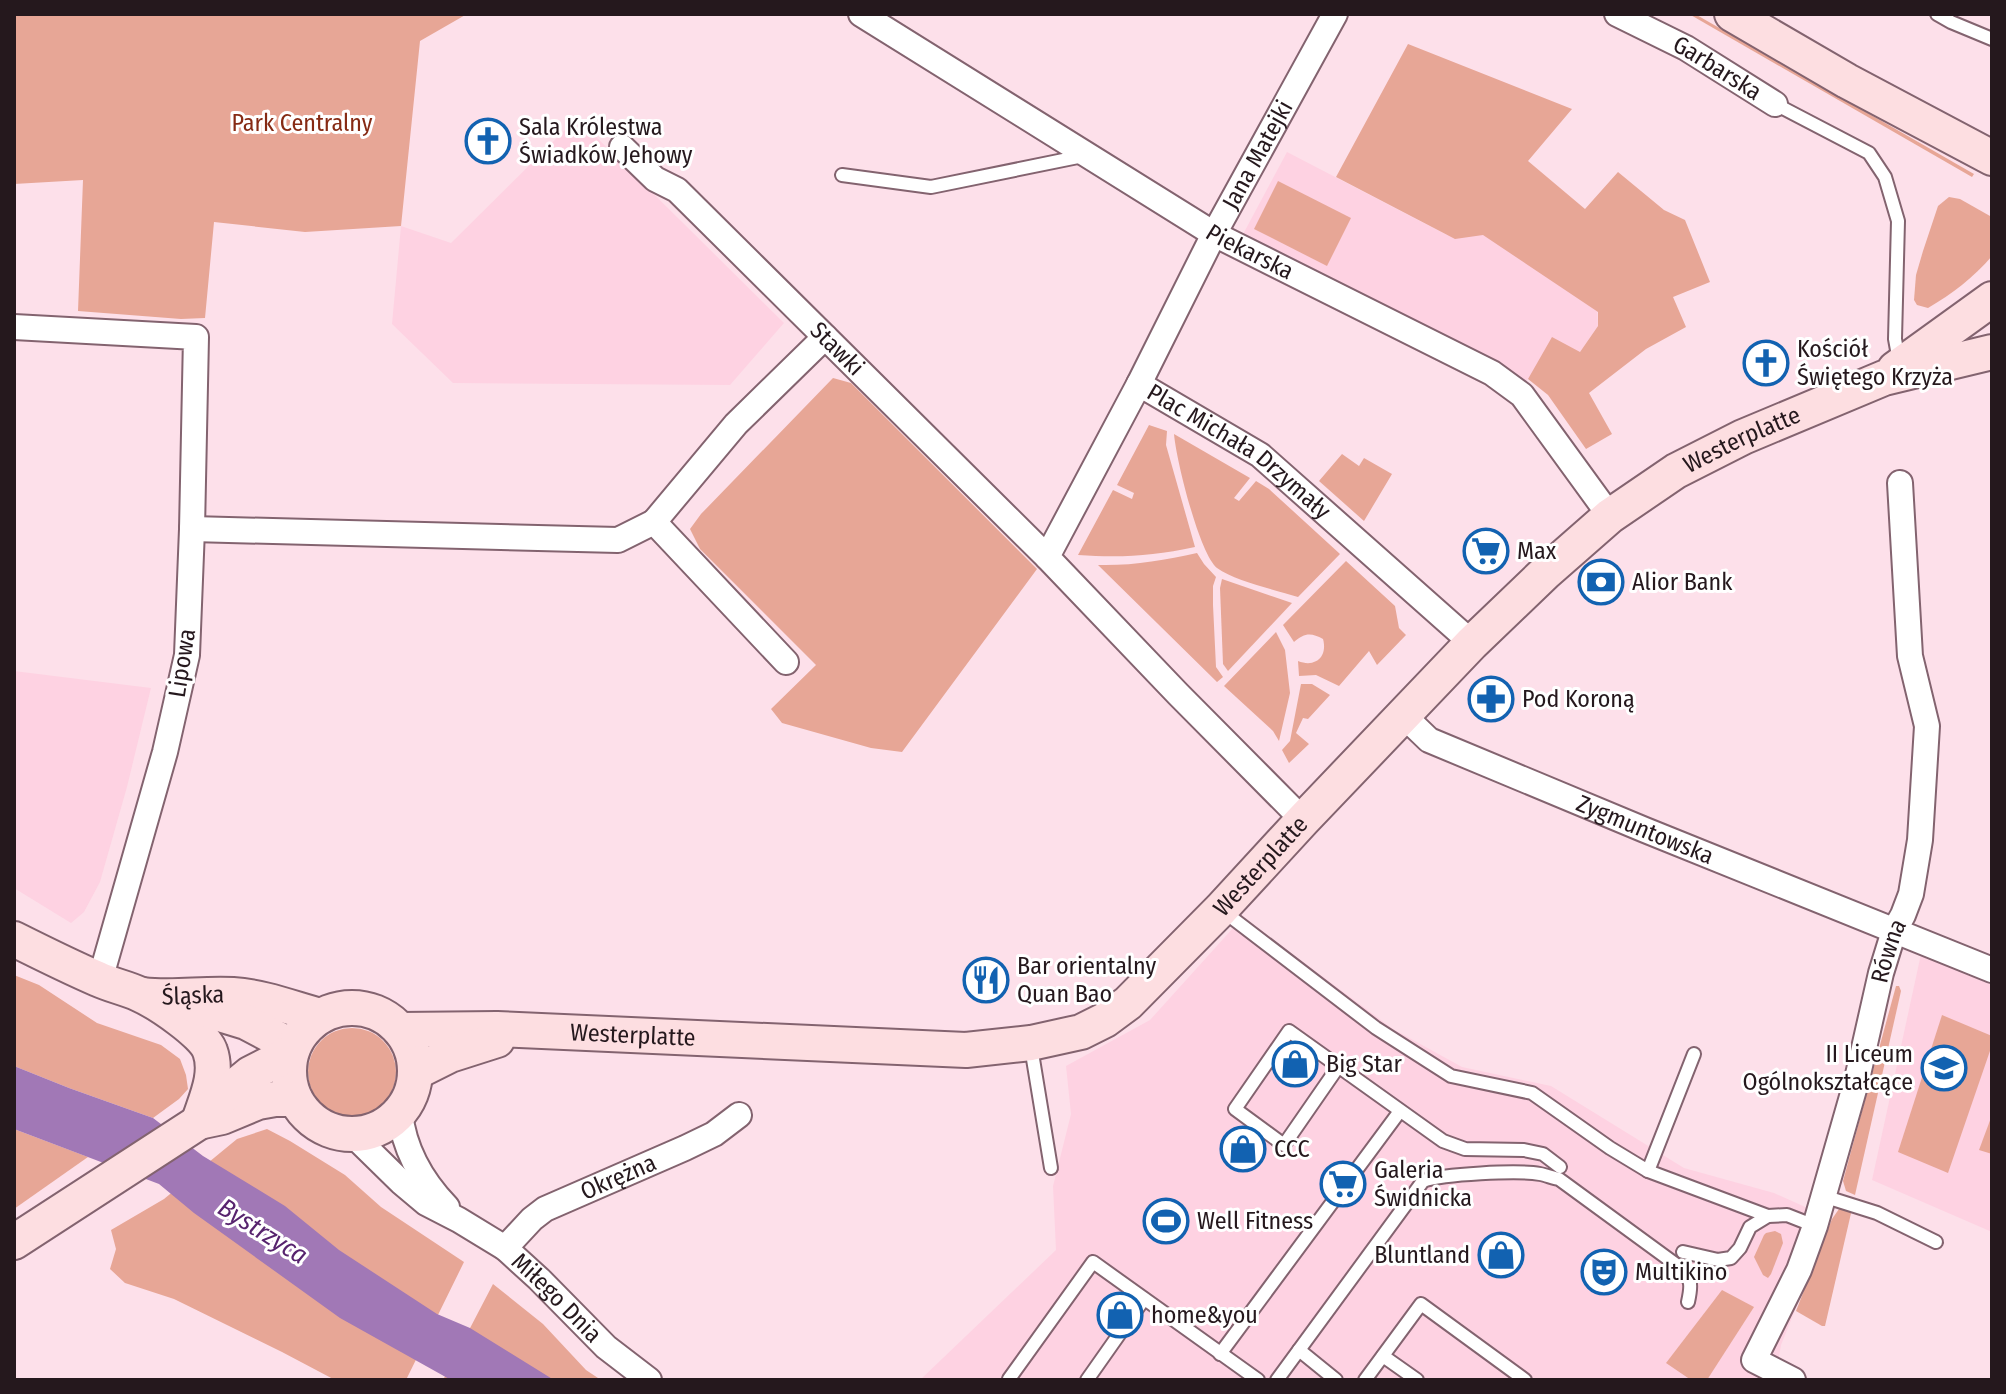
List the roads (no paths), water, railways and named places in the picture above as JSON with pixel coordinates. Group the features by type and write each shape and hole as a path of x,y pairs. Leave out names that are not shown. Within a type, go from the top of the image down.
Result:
{"street":[{"name":"Piekarska","path":"861,14 1214,234 1492,373 1522,395 1610,516"},
{"name":"Jana Matejki","path":"1139,384 1214,234 1335,14"},
{"name":"Garbarska","path":"1617,14 1686,48 1775,104"},
{"path":"1732,14 1847,81 1992,158"},
{"name":"Stawki","path":"622,147 655,179 677,190 1047,557"},
{"name":"Westerplatte","path":"1892,372 1992,299"},
{"name":"Lipowa","path":"14,327 196,337 187,655 165,752 100,980"},
{"path":"192,529 618,540 654,522 736,424 825,337"},
{"name":"Westerplatte","path":"401,1030 497,1029 966,1050 1031,1043 1081,1032 1128,1003 1472,643 1610,516 1676,471 1743,437 1892,372 1992,352"},
{"name":"Plac Michała Drzymały","path":"1047,557 1139,384 1260,455 1472,643"},
{"name":"Równa","path":"1793,1380 1748,1370 1799,1270 1815,1226 1857,1079 1881,973 1894,931 1911,894 1920,840 1927,726 1910,656 1900,483"},
{"path":"654,522 786,662"},
{"path":"1047,557 1303,820"},
{"name":"Zygmuntowska","path":"1403,715 1429,740 1992,970"},
{"name":"Śląska","path":"14,939 100,980 246,1022 292,1050"},
{"name":"Śląska","path":"150,996 230,995 257,998 320,1016"},
{"path":"150,996 195,1030 210,1051 213,1066 211,1086 199,1122"},
{"path":"348,1007 378,1012 401,1030 412,1050 416,1072 408,1101 400,1113 378,1129 352,1134 319,1125 301,1109 289,1076 292,1050 309,1024 333,1010 348,1007"},
{"name":"Westerplatte","path":"416,1072 450,1055 524,1031"},
{"path":"14,1242 199,1122 222,1097 250,1074 292,1050"},
{"path":"199,1122 222,1117 258,1102 295,1099"},
{"name":"Miłego Dnia","path":"400,1113 409,1153 439,1198 459,1220"},
{"name":"Okrężna","path":"505,1248 545,1209 700,1141 739,1115"},
{"name":"Miłego Dnia","path":"352,1134 426,1203 505,1248 606,1347 649,1380"}],"lane":[{"path":"1937,14 1992,39"},
{"path":"1775,104 1869,153 1885,177 1898,221 1892,372"},
{"path":"842,175 931,187 1087,155"},
{"path":"1221,909 1376,1028 1451,1076 1532,1093 1648,1171 1768,1216 1787,1215 1815,1226"},
{"path":"1338,1067 1284,1145 1235,1109 1289,1031 1443,1141 1465,1149 1524,1150 1543,1154 1560,1167"},
{"path":"1031,1043 1051,1168"},
{"path":"1648,1171 1694,1054"},
{"path":"1220,1354 1400,1111"},
{"path":"1277,1380 1423,1181 1432,1178 1538,1174 1559,1179 1688,1275 1691,1287 1688,1302"},
{"path":"1823,1196 1877,1213 1936,1242"},
{"path":"1683,1252 1718,1260 1731,1258 1740,1248 1750,1227 1768,1216"},
{"path":"1011,1380 1093,1262 1258,1380"},
{"path":"1087,1380 1144,1299"},
{"path":"1365,1380 1421,1304 1525,1380"},
{"path":"1299,1350 1336,1380"},
{"path":"1383,1356 1417,1380"}],"water":[{"name":"Bystrzyca","path":"14,1066 153,1118 203,1156 285,1206 339,1250 437,1314 470,1328 554,1380 451,1380 340,1318 194,1213 159,1184 14,1129"}],"place":[{"name":"Sala Królestwa Świadków Jehowy","path":"488,141"},
{"name":"Kościół Świętego Krzyża","path":"1766,363"},
{"name":"Max","path":"1486,551"},
{"name":"Alior Bank","path":"1601,582"},
{"name":"Pod Koroną","path":"1491,699"},
{"name":"Bar orientalny Quan Bao","path":"986,980"},
{"name":"Big Star","path":"1295,1064"},
{"name":"II Liceum Ogólnokształcące","path":"1944,1068"},
{"name":"CCC","path":"1243,1149"},
{"name":"Galeria Świdnicka","path":"1343,1184"},
{"name":"Well Fitness","path":"1166,1221"},
{"name":"Bluntland","path":"1501,1255"},
{"name":"Multikino","path":"1604,1272"},
{"name":"home&you","path":"1120,1315"}],"park label":[{"name":"Park Centralny","path":"302,123"}]}
